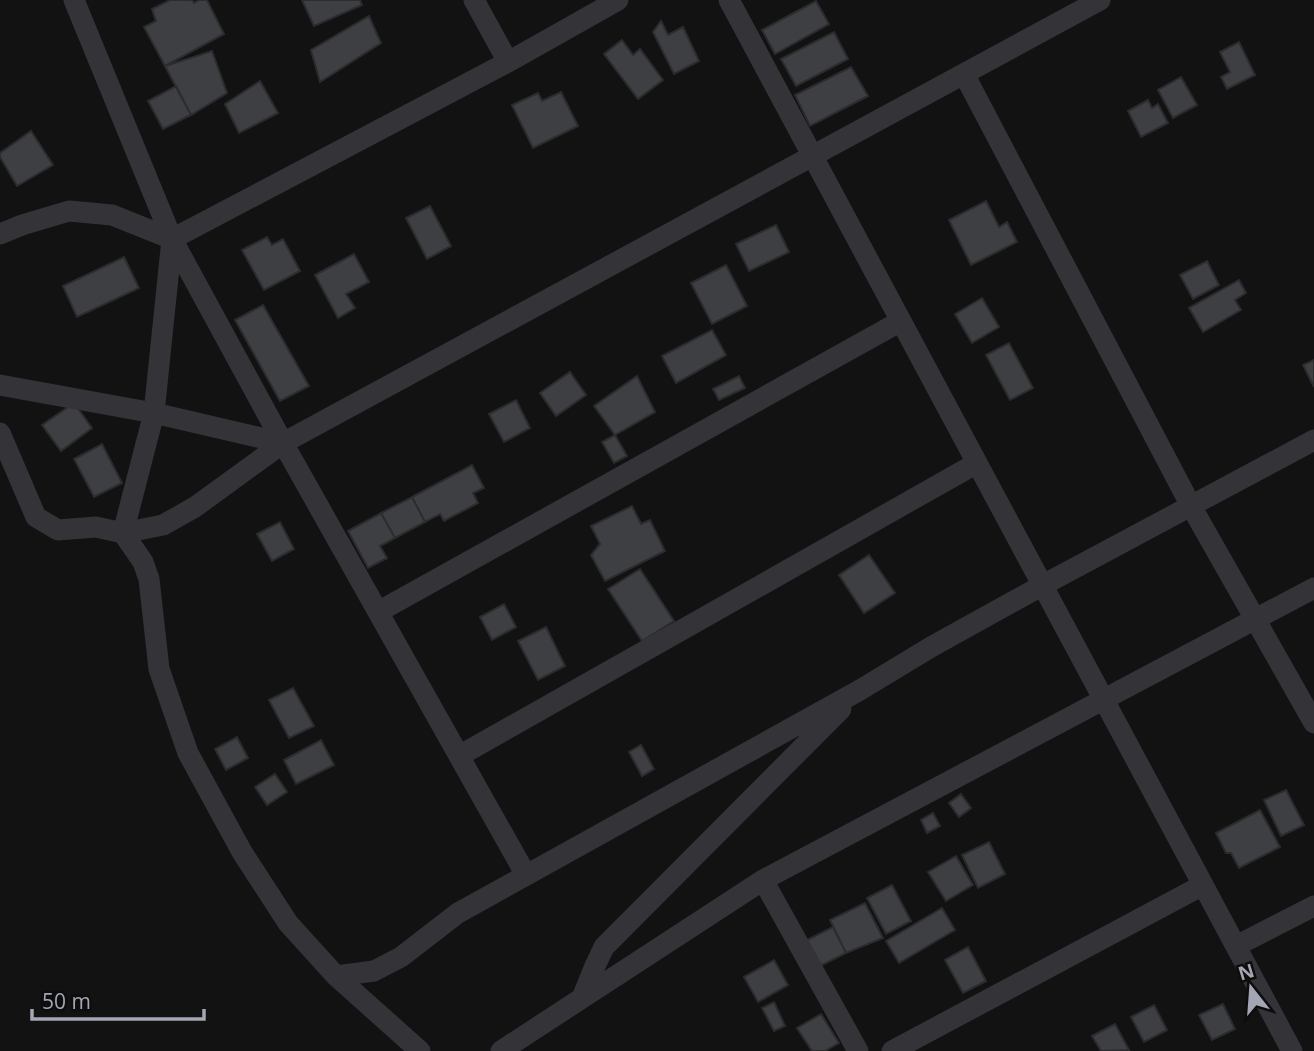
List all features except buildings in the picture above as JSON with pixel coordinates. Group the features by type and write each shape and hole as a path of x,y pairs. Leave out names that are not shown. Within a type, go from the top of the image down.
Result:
{"street":[{"path":"74,0 172,239 526,875"},
{"path":"474,0 508,62"},
{"path":"0,234 69,211 112,215 172,239 508,62 618,0"},
{"path":"729,0 1292,1051"},
{"path":"0,433 36,517 58,530 96,527 123,533 163,525 195,507 284,443 1100,0"},
{"path":"964,74 1191,506 1314,723"},
{"path":"172,239 154,413 123,533 143,562 149,579 159,668 188,752 242,852 288,923 336,976 420,1051"},
{"path":"378,612 901,321"},
{"path":"0,385 154,413 284,443"},
{"path":"336,976 374,971 401,957 458,913 860,690 1042,585 1314,440"},
{"path":"459,756 977,463"},
{"path":"501,1051 762,880 1314,589"},
{"path":"582,998 604,947 860,690"},
{"path":"762,880 859,1051"},
{"path":"892,1051 1203,885"},
{"path":"1236,946 1314,906"}]}
